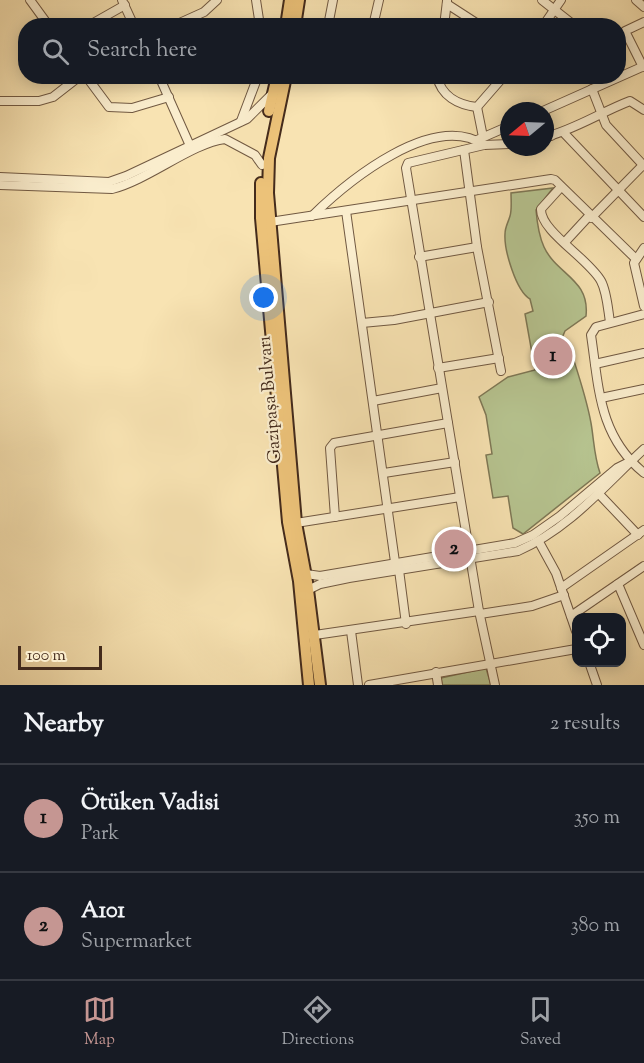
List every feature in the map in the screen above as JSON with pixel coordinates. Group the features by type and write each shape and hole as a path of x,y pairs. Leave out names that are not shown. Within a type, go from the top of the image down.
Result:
{"main road":[{"path":"287,18 290,0"},
{"path":"296,18 299,0"},
{"name":"Gazipaşa Bulvarı","path":"275,84 262,165 261,218 288,522 299,581 309,685"},
{"name":"Gazipaşa Bulvarı","path":"284,84 269,158 270,222 296,523 309,590 320,685"}],"street":[{"path":"30,0 43,18"},
{"path":"191,18 204,12 217,0"},
{"path":"256,0 259,18"},
{"path":"330,18 333,0"},
{"path":"375,18 379,0"},
{"path":"542,0 565,18"},
{"path":"549,18 561,0"},
{"path":"636,0 644,7"},
{"path":"445,18 447,2 470,18"},
{"path":"100,18 123,3 130,18"},
{"path":"626,31 644,22"},
{"path":"626,39 643,67 626,73"},
{"path":"1,98 39,100 53,97 70,84"},
{"path":"92,84 108,107 132,108 169,97"},
{"path":"163,84 191,149"},
{"path":"241,122 255,84"},
{"path":"440,84 444,92 454,101 462,105 477,107"},
{"path":"481,140 477,107 497,84"},
{"path":"554,107 601,84"},
{"path":"565,242 644,166 606,125 599,113 592,89"},
{"path":"0,185 112,189 126,186 241,122 261,107 273,93"},
{"path":"554,134 630,101 644,110"},
{"path":"495,685 489,664 469,551 406,168 408,164 464,150 500,130"},
{"path":"563,132 644,217"},
{"path":"312,216 366,170 397,152 435,138 462,135 500,143"},
{"path":"0,177 109,182 191,149 225,139 255,155 262,165"},
{"path":"464,150 477,248 501,371"},
{"path":"270,222 550,179 561,186 590,217 636,259"},
{"path":"561,186 541,213 543,221 602,282 610,322"},
{"path":"346,210 406,624"},
{"path":"419,257 477,248"},
{"path":"644,248 636,259 636,278 644,306"},
{"path":"362,323 489,302"},
{"path":"644,314 593,328 591,335 607,428 631,461 644,473"},
{"path":"595,364 644,353"},
{"path":"438,368 499,358"},
{"path":"373,401 442,388"},
{"path":"601,398 644,389"},
{"path":"335,517 330,448 334,443 448,423"},
{"path":"306,574 320,576 397,566 471,561 513,553 539,542 567,523 644,449"},
{"path":"309,590 320,584 515,543 534,536 617,468 631,461"},
{"path":"384,473 455,462"},
{"path":"315,635 532,606 563,591 641,532 598,494"},
{"path":"296,523 460,497"},
{"path":"539,542 563,591 571,616 644,566"},
{"path":"618,584 643,639"},
{"path":"351,631 358,685"},
{"path":"369,685 572,650"},
{"path":"590,667 597,685"},
{"path":"436,672 438,685"}],"green space":[{"path":"553,188 536,210 538,224 544,247 578,285 586,304 586,316 565,331 562,338 568,342 584,392 600,473 523,534 513,528 508,496 493,498 486,455 492,454 486,415 479,397 508,377 535,370 525,314 533,311 530,299 520,288 512,270 505,232 511,214 511,193"},
{"path":"486,668 491,685 442,685 441,678"}],"place":[{"name":"Ötüken Vadisi","path":"553,356"},
{"name":"A101","path":"454,549"}]}
